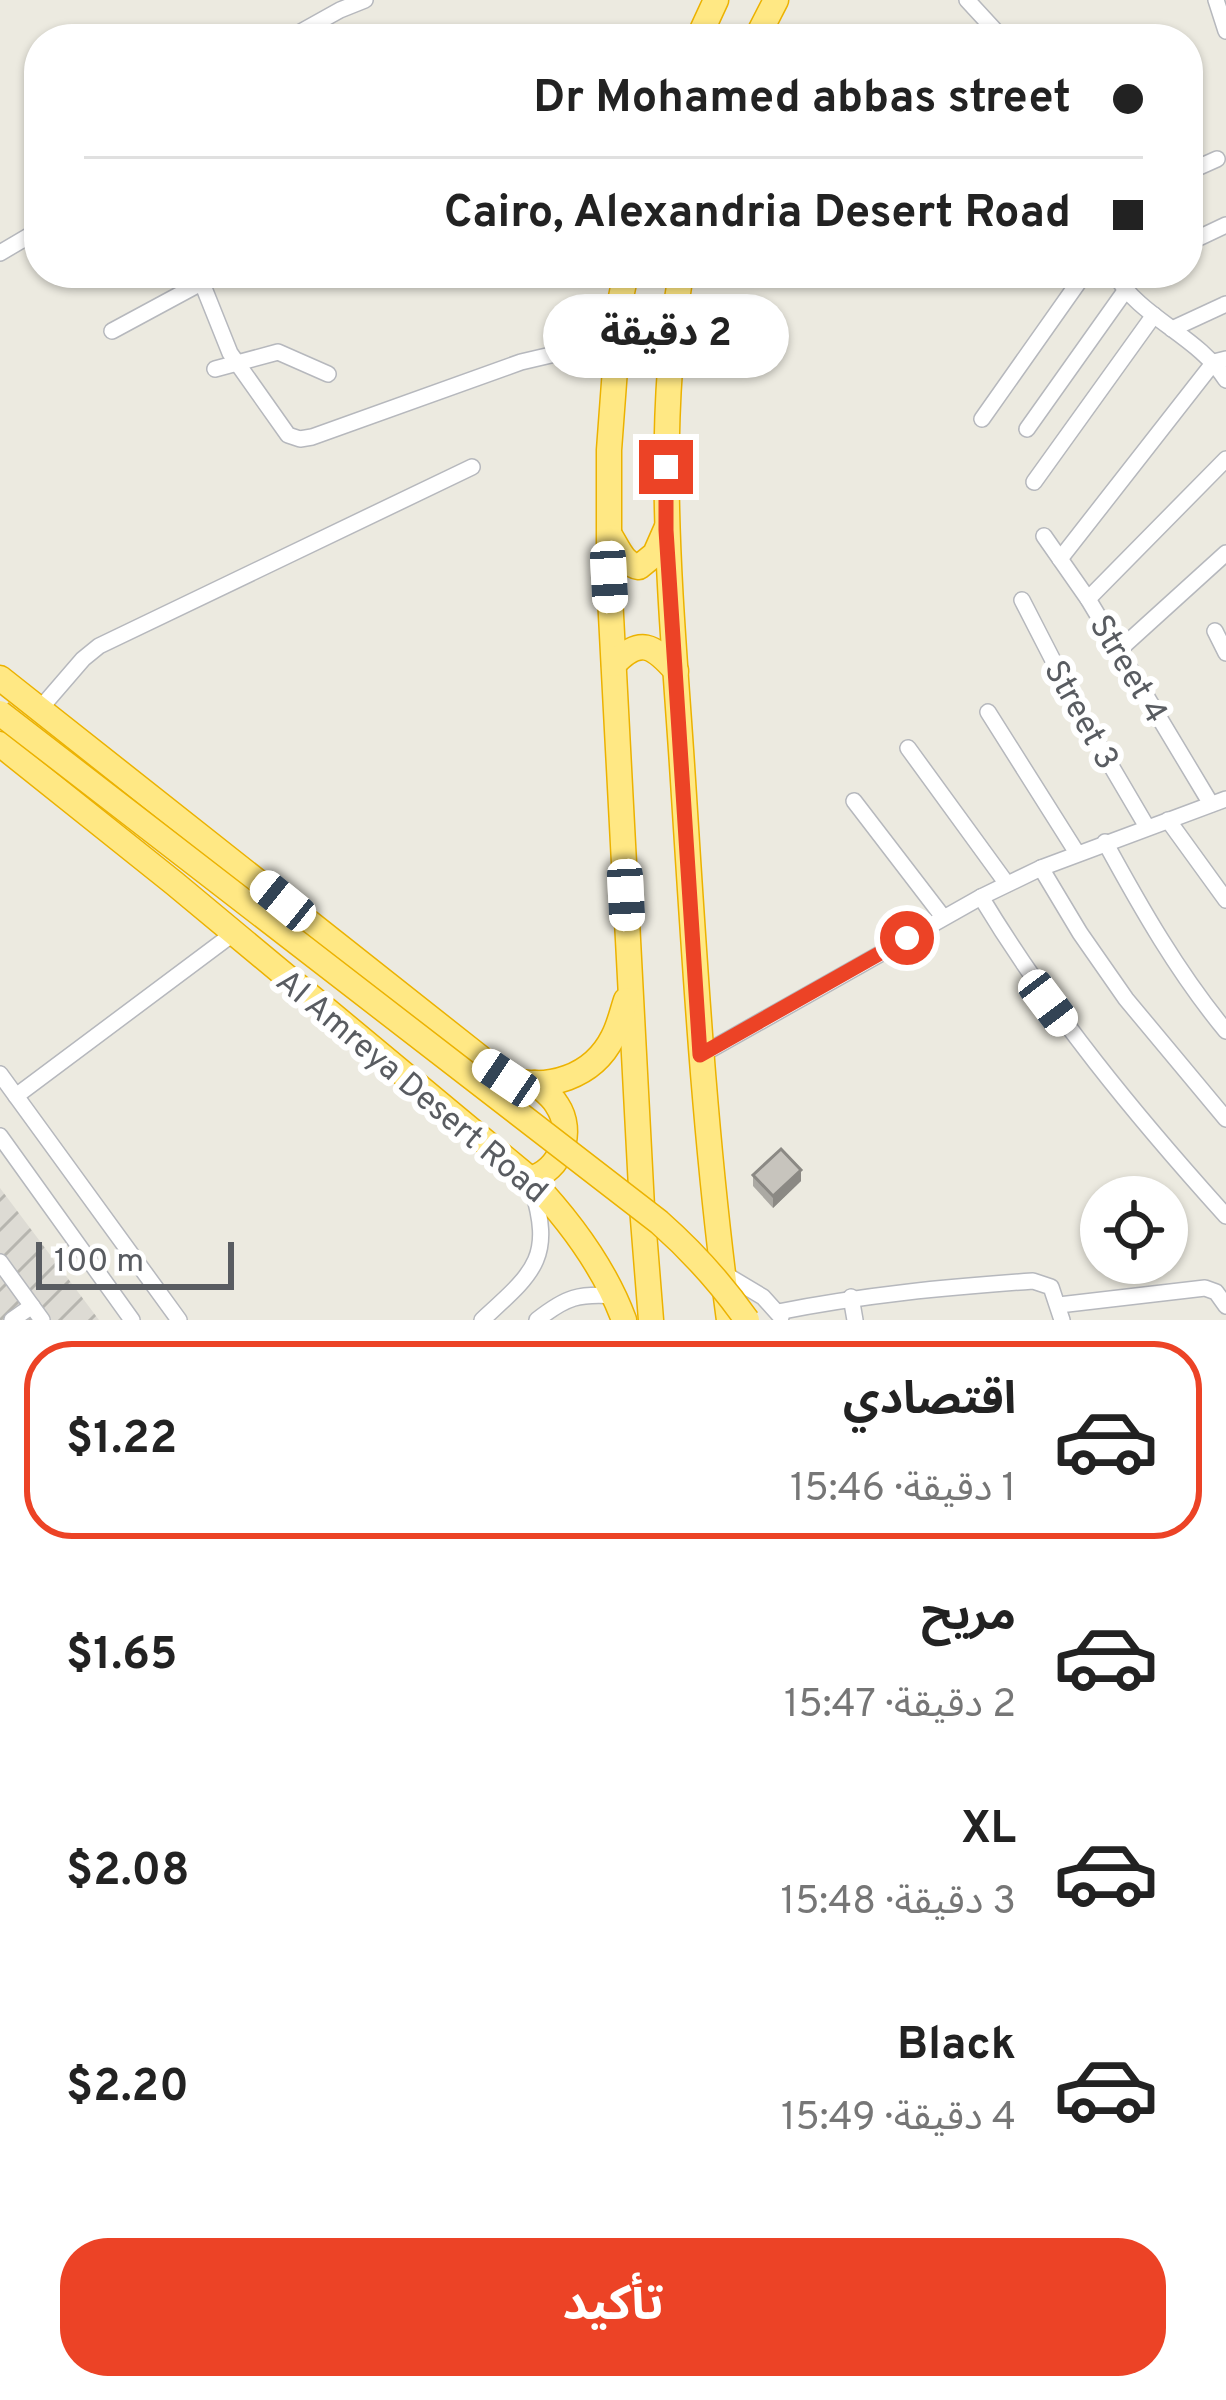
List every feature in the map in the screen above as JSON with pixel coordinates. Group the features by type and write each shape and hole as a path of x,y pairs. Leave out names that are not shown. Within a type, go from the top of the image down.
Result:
{"highway":[{"path":"623,288 609,450 610,535 651,1320"},
{"path":"679,288 669,352 666,530 700,1055 730,1320"},
{"path":"610,535 624,558 639,567 655,554 666,530"},
{"path":"614,664 627,651 649,647 676,671"},
{"name":"Al Amreya Desert Road","path":"0,679 486,1064 506,1078 535,1083"},
{"path":"0,713 659,1222 692,1251 747,1320"},
{"name":"Al Amreya Desert Road","path":"0,744 530,1179 593,1256 620,1308"},
{"path":"535,1083 566,1079 599,1056 615,1034 631,987"},
{"path":"530,1179 552,1167 565,1137 561,1111 535,1083"}],"street":[{"path":"315,24 365,0"},
{"path":"967,0 989,24"},
{"path":"1216,0 1226,31"},
{"path":"1203,165 1217,159"},
{"path":"112,331 183,288"},
{"path":"203,288 236,363 289,435 300,439 521,362 568,351 617,348"},
{"path":"982,419 1074,288"},
{"path":"1123,288 1220,360 1226,380"},
{"path":"1028,429 1125,292"},
{"path":"1172,328 1226,304"},
{"path":"1034,482 1154,315"},
{"path":"214,369 278,352 328,374"},
{"path":"1060,559 1220,360"},
{"path":"1088,599 1226,459"},
{"path":"39,710 99,646 472,467"},
{"name":"Street 4","path":"1044,536 1219,801"},
{"path":"1119,650 1226,553"},
{"name":"Street 3","path":"1022,600 1080,713 1147,827"},
{"path":"1215,631 1226,653"},
{"path":"988,712 1077,853"},
{"path":"908,748 1007,884"},
{"path":"854,801 943,917"},
{"path":"700,1055 1007,884 1219,801"},
{"path":"1168,820 1226,900"},
{"path":"1105,842 1168,951 1226,1031"},
{"path":"1041,868 1126,1000 1226,1119"},
{"path":"981,897 1024,968 1088,1054 1225,1212"},
{"path":"16,1096 234,933"},
{"path":"0,1074 179,1320"},
{"path":"0,1136 132,1320"},
{"path":"482,1320 514,1291 538,1257 542,1220 530,1179"},
{"path":"0,1262 37,1313 12,1320"},
{"path":"723,1273 764,1297 780,1316 851,1298 1033,1281 1051,1287 1061,1313 1205,1288 1216,1292 1226,1306"},
{"path":"537,1320 564,1300 580,1295 620,1308"},
{"path":"851,1298 856,1320"}],"shaded area":[{"path":"0,1188 99,1320 0,1320"}],"building":[{"path":"781,1149 801,1170 773,1196 753,1175"}],"route":[{"path":"666,467 666,530 700,1055 907,938"}]}
